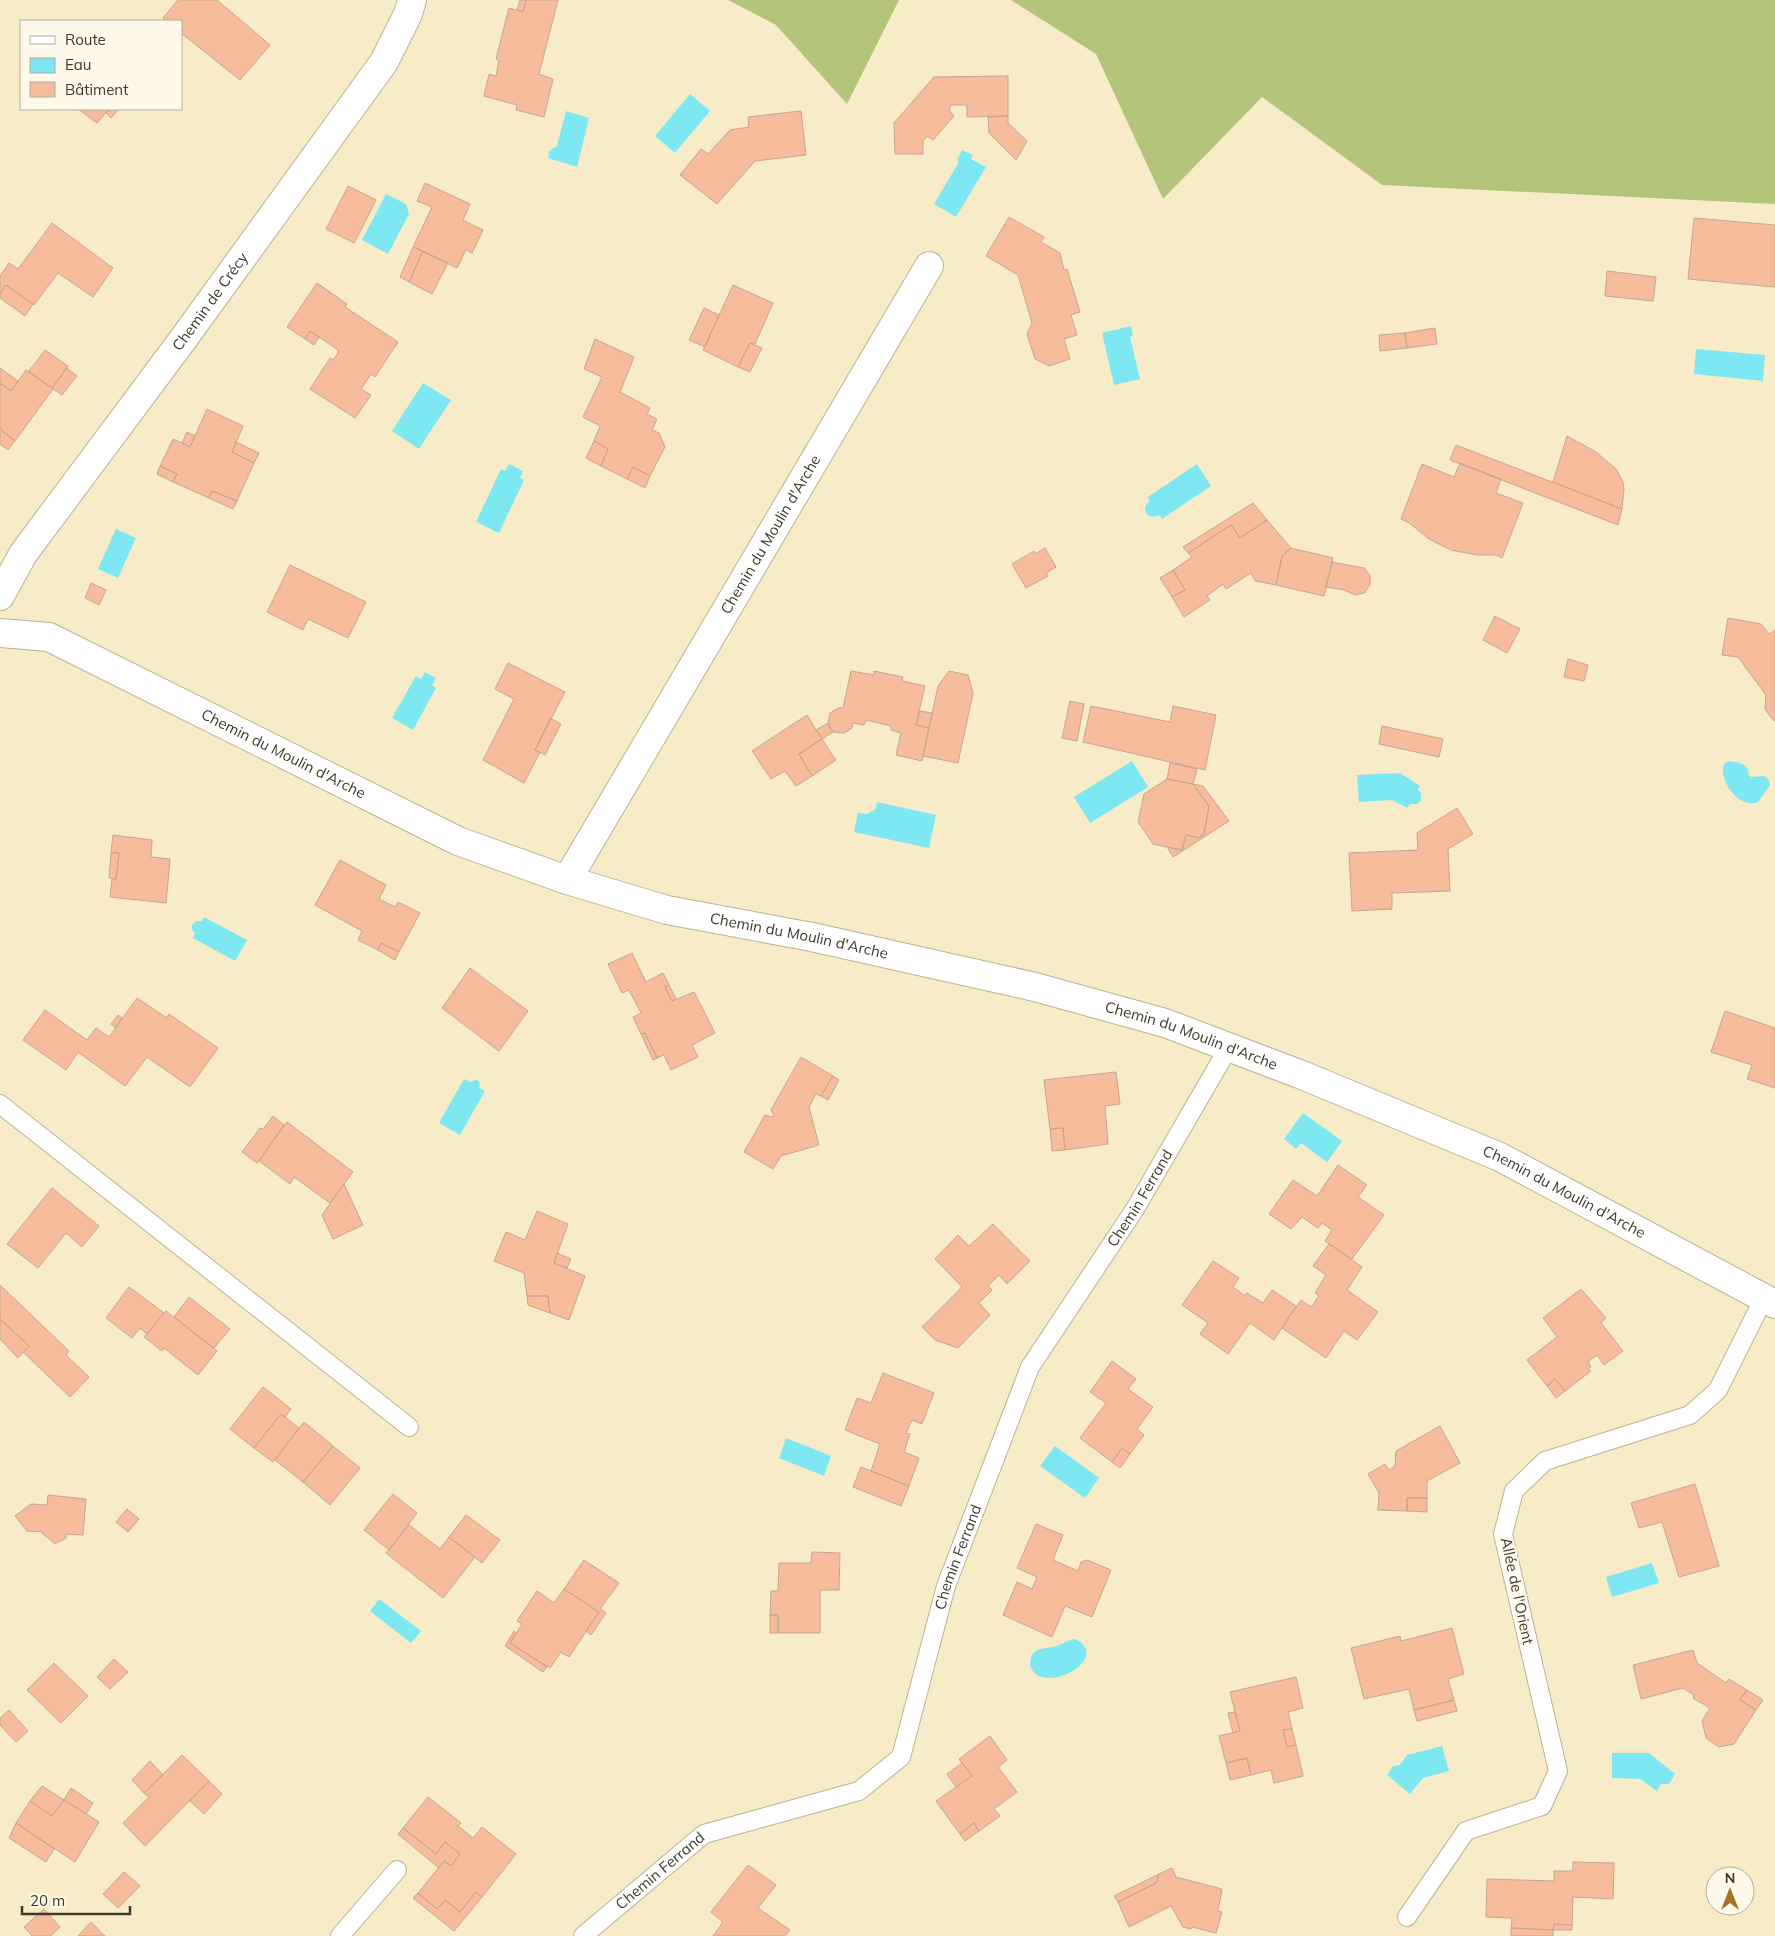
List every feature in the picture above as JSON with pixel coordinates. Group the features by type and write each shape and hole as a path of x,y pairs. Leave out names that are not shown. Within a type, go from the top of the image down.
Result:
{"street":[{"name":"Chemin de Crécy","path":"0,596 24,554 384,62 408,14 412,0"},
{"name":"Chemin du Moulin d'Arche","path":"567,880 929,266"},
{"name":"Chemin du Moulin d'Arche","path":"0,633 49,637 458,841 567,880 667,910 812,937 1035,987 1165,1023 1229,1047 1302,1075 1500,1157 1770,1301"}],"lane":[{"name":"Chemin Ferrand","path":"583,1936 704,1834 859,1791 901,1757 946,1586 1030,1367 1135,1209 1229,1047"},
{"path":"0,1104 409,1428"},
{"name":"Allée de l'Orient","path":"1407,1917 1466,1831 1542,1806 1558,1771 1503,1534 1514,1491 1545,1462 1690,1415 1718,1390 1770,1301"},
{"path":"340,1936 397,1870"}],"green space":[{"path":"728,0 899,0 847,104 776,25"},
{"path":"1011,0 1775,0 1775,204 1382,185 1262,97 1163,199 1096,54"}],"water":[{"path":"690,94 710,111 675,153 655,136"},
{"path":"566,111 589,118 577,167 548,158 549,151 557,146"},
{"path":"962,150 973,155 971,159 986,167 956,217 934,204 959,162 957,160"},
{"path":"386,194 406,204 409,214 388,254 362,240"},
{"path":"1131,326 1133,336 1130,337 1140,379 1114,385 1102,333"},
{"path":"1696,349 1765,355 1763,381 1694,374"},
{"path":"423,383 451,400 419,449 392,431"},
{"path":"509,464 523,471 520,478 524,480 499,533 476,522 501,469 505,471"},
{"path":"1197,464 1211,486 1162,519 1160,515 1152,516 1146,513 1145,507 1150,501 1148,497"},
{"path":"116,529 136,538 118,578 98,569"},
{"path":"425,672 436,678 432,685 436,688 413,730 392,718 416,676 421,679"},
{"path":"1132,761 1148,787 1090,823 1074,797"},
{"path":"1728,761 1745,766 1751,777 1764,776 1768,779 1770,785 1758,802 1744,802 1727,786 1723,771 1724,764"},
{"path":"1400,773 1420,786 1418,790 1421,793 1421,800 1417,804 1410,804 1407,808 1392,800 1359,802 1357,775"},
{"path":"877,802 936,815 929,848 854,832 858,813 867,814 876,809"},
{"path":"204,917 247,940 235,961 193,938 195,933 192,930 192,925 196,921 202,921"},
{"path":"464,1079 470,1082 477,1080 480,1083 479,1088 485,1091 460,1135 439,1123"},
{"path":"1303,1113 1342,1141 1327,1162 1301,1143 1296,1149 1284,1139"},
{"path":"786,1438 831,1456 824,1476 779,1458"},
{"path":"1055,1446 1099,1478 1085,1498 1040,1466"},
{"path":"1652,1563 1659,1583 1612,1597 1606,1577"},
{"path":"379,1599 421,1631 411,1643 370,1611"},
{"path":"1075,1639 1085,1647 1086,1656 1081,1665 1059,1677 1047,1678 1036,1674 1030,1665 1035,1652"},
{"path":"1442,1746 1449,1771 1423,1778 1410,1794 1387,1775 1393,1766 1400,1765 1407,1755"},
{"path":"1612,1753 1649,1753 1675,1774 1669,1784 1661,1784 1657,1791 1640,1779 1612,1778"}],"building":[{"path":"178,0 217,0 270,45 240,80 182,34 182,20 166,20 163,18"},
{"path":"520,0 526,0 523,12 517,10"},
{"path":"526,0 558,0 539,74 553,79 544,117 516,110 517,105 484,96 489,74 496,76 499,61 496,59 509,8 523,12"},
{"path":"1008,76 1008,116 967,117 967,105 951,105 949,110 954,116 933,140 927,136 923,141 923,154 895,154 894,123 934,77"},
{"path":"79,110 108,110 97,123"},
{"path":"108,110 118,110 111,118 106,113"},
{"path":"801,111 806,155 755,161 717,204 680,175 701,149 708,154 730,130 749,127 748,117"},
{"path":"1008,116 1008,123 1027,141 1016,160 989,133 988,117"},
{"path":"425,183 470,204 463,220 483,230 472,253 466,250 457,268 413,247 432,207 417,201"},
{"path":"348,186 376,200 354,243 326,229"},
{"path":"1009,217 1044,237 1041,242 1060,253 1064,270 1067,269 1080,312 1071,315 1077,335 1064,339 1070,359 1049,366 1035,359 1027,334 1032,323 1018,275 986,256"},
{"path":"1694,218 1775,225 1775,287 1688,279"},
{"path":"52,223 113,268 93,297 58,273 34,305 6,285 0,294 0,276 9,263 18,269"},
{"path":"413,247 423,251 409,282 400,277"},
{"path":"423,251 448,263 432,294 409,282"},
{"path":"1607,271 1656,277 1653,301 1605,296"},
{"path":"317,283 347,304 345,307 398,342 375,377 371,374 361,389 371,395 355,418 310,389 330,358 333,360 338,350 310,331 305,339 287,327"},
{"path":"6,285 33,304 25,316 0,298 0,294"},
{"path":"733,285 773,303 755,344 750,343 738,367 703,350"},
{"path":"704,308 719,315 705,347 689,340"},
{"path":"1435,328 1437,344 1407,348 1405,333"},
{"path":"310,331 319,337 314,345 305,339"},
{"path":"1405,333 1407,348 1380,351 1379,335"},
{"path":"595,339 634,357 620,392 650,408 647,414 657,419 652,430 659,433 665,447 650,476 633,467 627,479 601,466 608,449 594,441 600,426 583,417 602,377 584,369"},
{"path":"750,343 762,348 750,372 738,367"},
{"path":"45,350 68,366 52,388 29,371"},
{"path":"0,368 18,381 11,391 0,383"},
{"path":"67,368 77,376 62,395 52,388"},
{"path":"26,370 53,389 15,441 0,429 0,383 11,391"},
{"path":"207,409 243,426 232,452 254,463 237,501 212,491 209,498 173,482 177,474 160,466 173,439 190,447"},
{"path":"0,429 15,441 8,450 0,444"},
{"path":"187,432 195,436 190,447 182,443"},
{"path":"1567,436 1596,452 1616,469 1623,482 1622,509 1553,482"},
{"path":"594,441 608,449 601,466 586,458"},
{"path":"236,442 259,453 254,463 232,452"},
{"path":"1456,445 1622,509 1618,525 1450,460"},
{"path":"1460,463 1501,479 1496,493 1523,503 1502,558 1496,555 1477,555 1451,550 1429,539 1408,522 1401,519 1422,464 1454,477"},
{"path":"160,466 177,474 173,482 157,474"},
{"path":"633,467 650,476 645,488 627,479"},
{"path":"212,491 237,501 233,509 209,498"},
{"path":"1253,503 1267,520 1240,538 1231,525 1188,553 1183,547"},
{"path":"1267,520 1291,548 1282,556 1276,585 1255,581 1251,573 1226,589 1223,584 1207,596 1210,600 1184,617 1172,597 1185,590 1173,570 1192,557 1188,553 1231,525 1240,538"},
{"path":"1045,548 1056,567 1046,573 1048,576 1026,588 1012,564 1034,551 1035,554"},
{"path":"1291,548 1333,558 1324,596 1276,585 1282,556"},
{"path":"1332,562 1364,568 1370,575 1370,585 1364,593 1355,595 1344,590 1326,587"},
{"path":"290,565 366,602 348,638 308,619 303,630 267,612"},
{"path":"1173,570 1185,590 1172,597 1160,578"},
{"path":"91,583 106,590 99,605 85,598"},
{"path":"1495,616 1520,629 1507,653 1483,640"},
{"path":"1728,618 1761,624 1769,634 1775,630 1775,721 1765,709 1766,695 1738,657 1722,655"},
{"path":"1568,659 1588,665 1584,681 1564,677"},
{"path":"508,663 565,692 535,750 540,752 524,783 483,760 514,699 495,689"},
{"path":"851,671 874,675 874,671 903,677 902,681 925,686 916,725 929,728 922,761 896,755 901,733 891,730 891,726 866,720 864,725 853,723 852,728 844,733 833,732 828,724 830,713 838,708 843,708"},
{"path":"949,671 968,675 973,693 958,763 923,756 938,686"},
{"path":"1070,701 1084,704 1077,741 1062,738"},
{"path":"1091,706 1170,722 1173,706 1216,715 1205,770 1083,742"},
{"path":"920,711 932,713 929,728 916,725"},
{"path":"807,715 822,739 799,754 812,776 796,786 785,771 771,779 752,751"},
{"path":"550,718 561,724 545,755 535,750"},
{"path":"828,723 833,732 822,739 816,730"},
{"path":"1382,726 1443,739 1439,757 1379,744"},
{"path":"822,739 836,760 812,776 799,754"},
{"path":"1170,763 1197,769 1193,784 1167,779"},
{"path":"1167,779 1193,784 1209,806 1204,834 1199,838 1186,835 1182,850 1153,844 1138,822 1144,794"},
{"path":"1193,784 1203,786 1229,821 1173,857 1167,847 1182,850 1186,835 1199,838 1204,834 1209,806"},
{"path":"1457,808 1473,834 1448,849 1450,891 1392,893 1392,909 1352,911 1349,853 1418,850 1417,833"},
{"path":"113,835 152,840 151,857 170,859 166,903 110,897 112,879 116,879 119,853 111,853"},
{"path":"111,853 119,853 116,879 109,878"},
{"path":"340,860 386,885 379,899 395,907 398,902 420,913 399,952 381,943 378,950 358,940 362,931 315,905"},
{"path":"381,943 399,952 395,960 378,950"},
{"path":"632,953 646,982 663,973 669,985 665,987 672,1001 694,992 715,1033 692,1045 698,1057 671,1070 664,1055 657,1058 645,1033 641,1034 633,1017 641,1013 629,990 622,993 608,964"},
{"path":"470,968 528,1011 499,1051 442,1008"},
{"path":"669,985 676,999 672,1001 665,987"},
{"path":"137,998 167,1018 169,1014 218,1048 190,1087 147,1057 125,1086 78,1052 66,1070 23,1040 45,1010 87,1040 96,1028 109,1037"},
{"path":"1725,1011 1775,1028 1775,1088 1747,1079 1752,1065 1711,1052"},
{"path":"118,1015 122,1018 116,1028 111,1024"},
{"path":"645,1033 657,1058 653,1060 641,1034"},
{"path":"801,1057 833,1076 821,1096 816,1094 809,1107 819,1145 781,1156 773,1169 744,1152 765,1115 774,1116 771,1110"},
{"path":"1116,1072 1120,1104 1105,1106 1108,1144 1065,1150 1063,1128 1050,1129 1044,1080"},
{"path":"833,1076 839,1080 828,1100 821,1096"},
{"path":"273,1116 284,1125 257,1163 242,1152 260,1128 263,1129"},
{"path":"287,1122 353,1172 330,1203 294,1177 290,1184 259,1161"},
{"path":"1063,1128 1065,1150 1052,1151 1050,1129"},
{"path":"1338,1165 1367,1185 1358,1197 1384,1215 1352,1259 1325,1241 1332,1230 1322,1223 1318,1228 1302,1217 1291,1229 1269,1214 1293,1180 1317,1196"},
{"path":"344,1184 363,1225 333,1239 322,1215"},
{"path":"52,1188 99,1226 82,1247 66,1233 38,1268 7,1244"},
{"path":"537,1211 568,1224 554,1263 585,1276 569,1320 550,1313 548,1296 527,1296 524,1273 494,1261 506,1232 525,1240"},
{"path":"993,1224 1030,1261 1007,1284 999,1275 988,1286 992,1290 979,1303 990,1315 958,1348 935,1340 922,1327 962,1287 935,1259 958,1235 969,1246"},
{"path":"1329,1244 1362,1267 1347,1290 1378,1312 1357,1340 1344,1331 1326,1358 1282,1328 1301,1300 1311,1307 1319,1296 1315,1293 1326,1275 1313,1266"},
{"path":"557,1253 571,1259 567,1268 554,1263"},
{"path":"1213,1261 1239,1278 1233,1287 1245,1296 1247,1293 1263,1303 1272,1290 1296,1306 1274,1340 1250,1323 1228,1354 1200,1334 1208,1323 1182,1305"},
{"path":"0,1285 69,1351 66,1355 89,1377 70,1397 23,1352 29,1346 0,1319"},
{"path":"129,1287 164,1313 147,1334 140,1328 132,1338 106,1318"},
{"path":"1581,1289 1606,1318 1601,1323 1623,1351 1604,1365 1597,1355 1588,1362 1591,1367 1588,1369 1591,1371 1565,1391 1555,1379 1547,1386 1527,1360 1557,1337 1543,1318"},
{"path":"527,1296 548,1296 550,1313 528,1305"},
{"path":"189,1297 230,1329 214,1348 174,1317"},
{"path":"166,1311 217,1351 198,1375 164,1348 162,1351 144,1337"},
{"path":"0,1319 29,1346 18,1358 0,1339"},
{"path":"1112,1361 1136,1379 1128,1389 1153,1407 1137,1429 1144,1435 1130,1454 1122,1448 1112,1462 1080,1438 1106,1403 1090,1392"},
{"path":"883,1373 934,1393 922,1424 912,1420 906,1433 910,1434 904,1452 919,1458 909,1486 871,1471 880,1444 845,1430 857,1398 871,1403"},
{"path":"1555,1379 1565,1391 1556,1398 1547,1386"},
{"path":"263,1387 291,1409 285,1417 281,1414 254,1448 230,1429"},
{"path":"281,1414 299,1428 273,1462 254,1448"},
{"path":"304,1422 333,1446 303,1482 275,1460"},
{"path":"1440,1426 1460,1463 1427,1481 1427,1498 1407,1498 1407,1511 1378,1510 1379,1493 1368,1474 1385,1464 1389,1470 1395,1466 1396,1451"},
{"path":"333,1446 360,1468 330,1505 303,1482"},
{"path":"1122,1448 1130,1454 1120,1468 1112,1462"},
{"path":"861,1467 909,1486 901,1506 853,1487"},
{"path":"1695,1484 1719,1566 1679,1577 1662,1522 1639,1528 1631,1503"},
{"path":"393,1494 417,1513 389,1550 364,1530"},
{"path":"48,1495 86,1499 83,1535 66,1534 66,1538 55,1544 43,1532 27,1531 15,1516 31,1504 47,1505"},
{"path":"1407,1498 1427,1498 1427,1512 1407,1511"},
{"path":"127,1509 139,1519 128,1532 116,1522"},
{"path":"466,1515 500,1540 482,1563 449,1537"},
{"path":"1036,1524 1063,1535 1053,1560 1078,1571 1081,1562 1087,1560 1111,1570 1092,1617 1065,1606 1052,1637 1003,1615 1017,1582 1032,1589 1037,1577 1017,1568"},
{"path":"409,1525 440,1549 449,1537 475,1557 443,1598 386,1553"},
{"path":"812,1552 840,1553 839,1590 820,1590 820,1633 778,1633 778,1615 770,1615 771,1591 778,1591 779,1563 811,1563"},
{"path":"584,1560 619,1583 600,1609 606,1613 591,1635 586,1631 599,1612 564,1589"},
{"path":"564,1589 599,1612 569,1657 561,1652 550,1668 510,1643 522,1624 517,1621 537,1591 554,1603"},
{"path":"770,1615 778,1615 778,1633 770,1633"},
{"path":"1452,1628 1464,1674 1448,1679 1454,1700 1414,1710 1409,1689 1364,1699 1351,1648 1400,1636 1401,1641"},
{"path":"514,1631 516,1633 510,1643 547,1667 543,1672 505,1646"},
{"path":"1693,1650 1697,1663 1726,1683 1729,1679 1747,1690 1740,1700 1756,1710 1734,1744 1719,1747 1706,1738 1702,1721 1710,1708 1693,1698 1694,1695 1683,1688 1641,1699 1633,1665"},
{"path":"114,1659 128,1672 110,1689 97,1677"},
{"path":"54,1663 88,1696 61,1723 27,1690"},
{"path":"1296,1677 1303,1708 1288,1712 1292,1729 1283,1730 1287,1747 1296,1745 1303,1776 1274,1783 1271,1770 1251,1775 1247,1758 1226,1763 1219,1736 1240,1731 1230,1692"},
{"path":"1747,1690 1763,1700 1756,1710 1740,1700"},
{"path":"1454,1700 1457,1711 1417,1721 1414,1710"},
{"path":"9,1710 28,1731 16,1742 0,1725 0,1718"},
{"path":"1235,1712 1240,1731 1233,1733 1228,1713"},
{"path":"1292,1729 1296,1745 1287,1747 1283,1730"},
{"path":"990,1736 1007,1760 998,1767 1017,1792 994,1809 1000,1816 979,1831 974,1823 960,1834 936,1801 972,1776 959,1759"},
{"path":"182,1755 209,1781 145,1846 123,1823 149,1797 144,1793"},
{"path":"1247,1758 1251,1775 1230,1780 1226,1763"},
{"path":"150,1761 163,1775 144,1793 132,1780"},
{"path":"962,1763 972,1776 956,1787 947,1774"},
{"path":"209,1781 222,1794 204,1814 190,1801"},
{"path":"42,1786 64,1800 52,1816 30,1801"},
{"path":"71,1788 93,1803 86,1814 64,1800"},
{"path":"428,1797 461,1823 458,1826 473,1838 482,1827 516,1854 482,1897 476,1892 460,1912 445,1900 437,1909 418,1893 444,1861 451,1866 460,1854 445,1842 436,1854 403,1828"},
{"path":"64,1800 99,1822 75,1862 16,1823 30,1801 52,1816"},
{"path":"16,1823 54,1849 46,1862 9,1838"},
{"path":"974,1823 979,1831 965,1841 960,1834"},
{"path":"403,1828 436,1854 445,1842 460,1854 451,1866 444,1861 439,1868 398,1834"},
{"path":"1573,1862 1614,1863 1613,1899 1573,1897 1572,1925 1554,1924 1553,1930 1511,1928 1512,1918 1486,1917 1487,1879 1554,1881 1554,1871 1573,1871"},
{"path":"748,1865 776,1885 758,1908 790,1930 785,1936 713,1936 723,1922 711,1912"},
{"path":"1172,1868 1176,1877 1222,1889 1218,1911 1222,1912 1216,1933 1192,1927 1191,1929 1183,1927 1171,1906 1129,1927 1118,1902 1156,1883 1159,1874"},
{"path":"124,1872 140,1886 118,1908 103,1894"},
{"path":"1159,1874 1156,1883 1118,1902 1114,1896"},
{"path":"476,1892 482,1897 454,1931 413,1898 418,1893 437,1909 445,1900 460,1912"},
{"path":"44,1909 60,1927 51,1936 32,1936 24,1927"},
{"path":"91,1922 105,1936 78,1936"},
{"path":"1554,1924 1572,1925 1572,1930 1553,1930"},
{"path":"1511,1928 1553,1930 1553,1936 1511,1936"}]}
